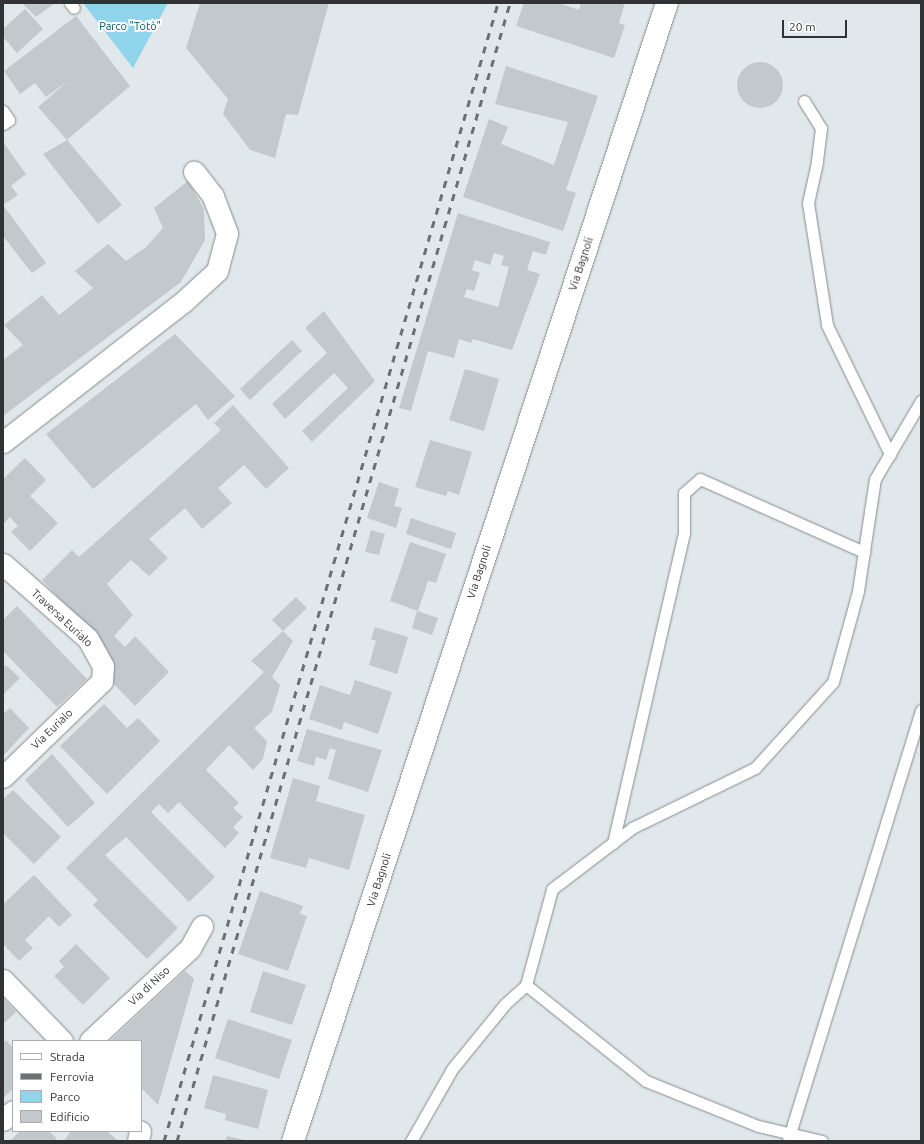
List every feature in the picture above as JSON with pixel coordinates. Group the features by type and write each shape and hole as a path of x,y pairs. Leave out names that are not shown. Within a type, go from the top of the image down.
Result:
{"street":[{"name":"Via Bagnoli","path":"293,1141 667,3"},
{"path":"3,442 183,302 217,271 227,233 213,196 194,172"},
{"name":"Traversa Eurialo","path":"3,564 88,639 103,666 102,682"},
{"name":"Via Eurialo","path":"3,777 102,682"},
{"name":"Via di Niso","path":"91,1040 190,948 202,926"},
{"path":"3,980 61,1040"},
{"path":"3,1120 12,1112"}],"lane":[{"path":"804,101 820,128 817,162 808,202 828,325 890,454"},
{"path":"3,111 9,120 3,124"},
{"path":"411,1141 452,1069 505,1004 526,985 552,889 632,828 755,768 833,682 858,590 875,480 921,401"},
{"path":"613,843 684,533 684,493 700,479 864,552"},
{"path":"789,1137 921,710"},
{"path":"526,985 646,1081 789,1137 822,1141"}],"green space":[{"name":"Parco \"Totò\"","path":"83,3 168,3 133,68"}],"building":[{"path":"22,3 55,3 36,17"},
{"path":"200,3 329,3 298,115 286,114 275,158 250,150 223,114 228,99 186,48"},
{"path":"524,3 559,3 579,10 581,3 625,3 619,23 625,25 614,58 516,26"},
{"path":"25,9 43,29 17,53 3,37 3,29"},
{"path":"76,16 130,86 67,140 38,107 68,81 46,97 35,83 20,94 4,71"},
{"path":"760,62 773,66 779,72 783,85 779,98 773,104 760,108 747,104 741,98 737,85 741,72 747,66"},
{"path":"506,66 598,96 566,190 576,193 563,231 463,197 489,119 508,127 501,144 554,165 568,122 495,104"},
{"path":"67,140 122,205 98,224 43,154"},
{"path":"3,142 26,174 11,186 18,195 3,205"},
{"path":"188,181 204,209 205,240 181,282 3,416 3,360 23,345 4,325 42,295 59,315 93,288 75,271 108,244 126,261 145,248 163,228 154,208"},
{"path":"3,205 46,263 32,273 3,236"},
{"path":"458,213 550,242 546,255 533,251 527,270 540,274 512,350 473,339 471,343 459,339 454,358 428,351 411,411 399,408","holes":["494,253 504,256 501,265 509,267 498,307 464,297 467,289 474,291 480,273 472,270 475,260 490,265"]},
{"path":"324,311 375,381 312,442 302,431 348,388 334,373 285,419 272,404 327,353 305,328"},
{"path":"175,334 235,396 208,420 196,404 93,489 46,434"},
{"path":"292,340 302,351 250,400 240,389"},
{"path":"465,369 499,379 484,431 449,420"},
{"path":"233,405 289,468 266,489 244,465 218,488 232,503 202,529 185,508 149,539 168,558 149,576 131,560 107,584 133,615 114,636 125,647 135,636 169,672 135,706 105,675 103,656 108,651 42,580 72,550 79,557 221,430 214,423"},
{"path":"430,440 472,452 459,495 448,491 446,496 415,487"},
{"path":"25,458 46,480 30,496 58,523 30,551 11,532 18,526 10,517 3,524 3,479"},
{"path":"379,482 399,489 394,506 402,508 396,528 367,518"},
{"path":"411,518 456,533 451,549 406,534"},
{"path":"371,530 385,534 379,555 365,552"},
{"path":"410,542 446,554 436,583 428,581 418,611 390,601"},
{"path":"296,597 307,608 283,631 272,620"},
{"path":"17,606 87,679 57,707 3,651 3,620"},
{"path":"417,611 438,618 432,635 412,628"},
{"path":"375,627 408,637 397,674 369,665 376,641 371,639"},
{"path":"283,631 293,641 272,677 280,685 272,712 254,728 267,741 263,759 253,770 229,745 206,770 239,803 233,808 243,817 233,827 239,833 225,848 179,802 168,813 159,804 151,812 215,877 189,902 126,837 105,855 178,928 147,959 93,905 98,900 66,868 264,672 251,661"},
{"path":"6,665 20,678 3,695 3,668"},
{"path":"355,680 392,692 378,734 344,722 342,730 309,719 320,685 350,695"},
{"path":"104,704 127,728 138,718 160,741 107,794 60,746"},
{"path":"10,708 29,728 3,756 3,714"},
{"path":"307,729 382,750 368,792 328,779 336,750 330,748 326,760 316,757 314,766 297,761"},
{"path":"52,754 95,803 68,827 25,780"},
{"path":"293,778 320,786 316,801 365,815 349,870 309,858 306,868 270,858"},
{"path":"13,790 61,837 34,864 3,833 3,799"},
{"path":"34,875 72,915 59,927 49,916 25,940 33,948 19,961 3,944 3,904"},
{"path":"260,891 303,906 300,914 307,916 288,971 238,954"},
{"path":"76,944 110,978 83,1005 54,976 64,967 59,961"},
{"path":"185,971 194,979 158,1105 142,1089 142,1040 111,1040"},
{"path":"263,971 306,985 292,1025 250,1012"},
{"path":"3,998 16,1012 3,1024"},
{"path":"228,1019 292,1040 279,1079 215,1058"},
{"path":"6,1040 12,1047 12,1090 3,1098 3,1043"},
{"path":"213,1075 268,1090 258,1129 225,1120 226,1114 204,1108"},
{"path":"19,1132 50,1132 57,1139 54,1141 10,1141"},
{"path":"70,1132 108,1132 118,1141 64,1141"},
{"path":"227,1136 245,1140 245,1141 225,1141"}],"railway":[{"path":"164,1141 498,3"},
{"path":"177,1141 510,3"}]}
